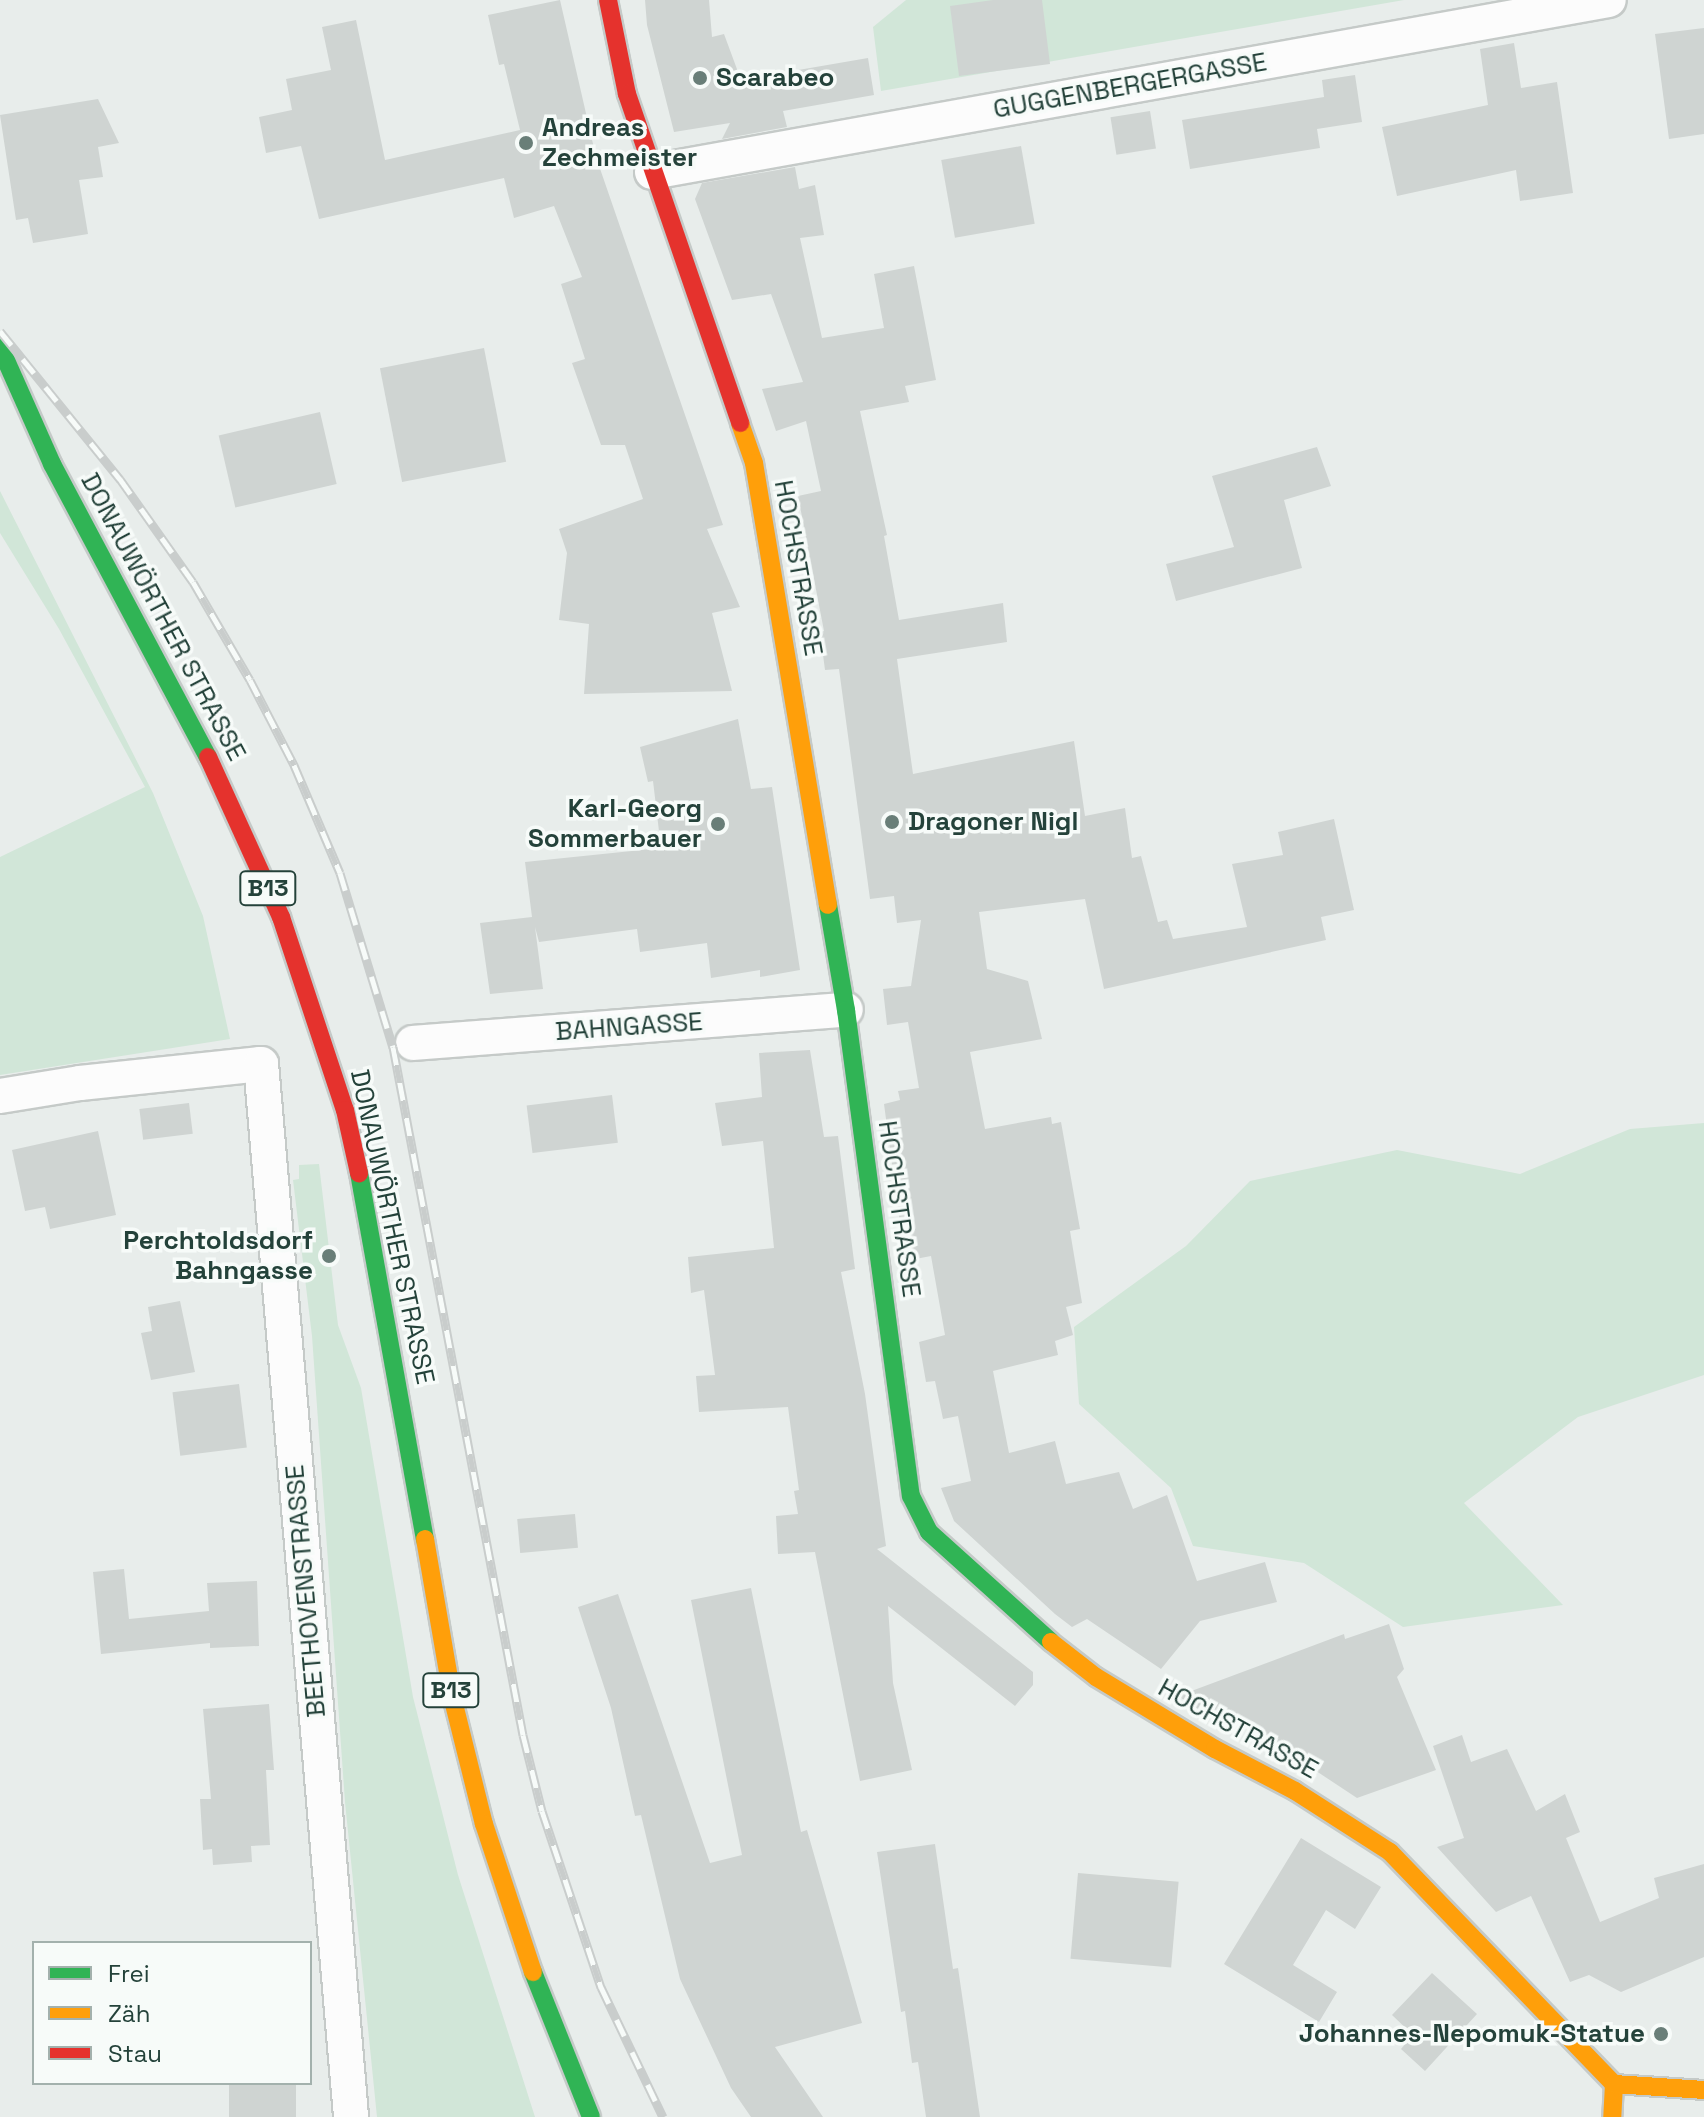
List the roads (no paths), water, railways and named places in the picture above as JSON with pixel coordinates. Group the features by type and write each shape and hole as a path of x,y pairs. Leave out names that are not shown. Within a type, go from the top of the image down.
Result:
{"main road":[{"name":"HOCHSTRASSE","path":"608,0 627,94 754,463 846,1010 911,1496 929,1532 1039,1633 1096,1677 1215,1749 1295,1791 1390,1852 1614,2084"},
{"name":"DONAUWÖRTHER STRASSE","path":"0,347 52,464 215,770 281,917 338,1087 375,1247 452,1696 484,1824 522,1946 591,2117"},
{"path":"1612,2117 1614,2084 1704,2090"}],"street":[{"name":"GUGGENBERGERGASSE","path":"652,172 1609,0"},
{"name":"BAHNGASSE","path":"413,1043 846,1010"},
{"name":"BEETHOVENSTRASSE","path":"0,1096 80,1083 261,1064 351,2117"}],"railway":[{"path":"0,331 120,479 193,582 250,680 294,765 340,873 393,1047 523,1735 542,1811 601,1987 663,2117"}],"place":[{"name":"Scarabeo","path":"700,78"},
{"name":"Andreas Zechmeister","path":"526,143"},
{"name":"Dragoner Nigl","path":"892,822"},
{"name":"Karl-Georg Sommerbauer","path":"718,824"},
{"name":"Perchtoldsdorf Bahngasse","path":"329,1256"},
{"name":"Johannes-Nepomuk-Statue","path":"1661,2034"}]}
